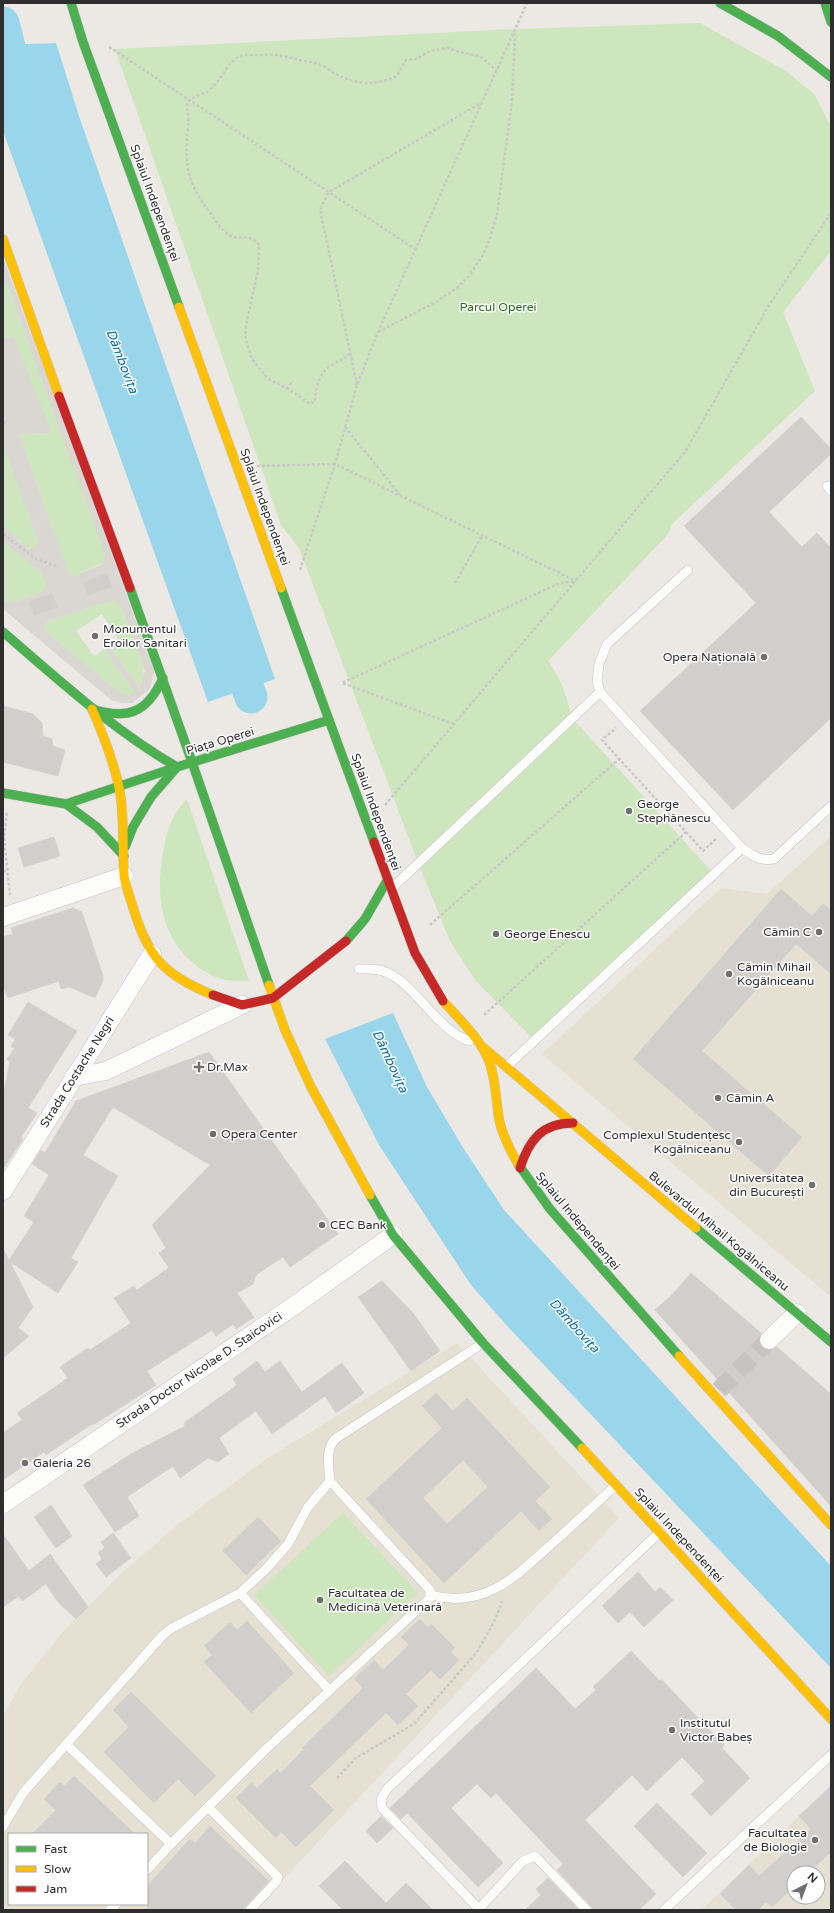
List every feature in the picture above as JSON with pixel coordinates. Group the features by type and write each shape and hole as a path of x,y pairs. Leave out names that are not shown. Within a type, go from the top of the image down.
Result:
{"main road":[{"name":"Splaiul Independenței","path":"71,3 83,42 415,953 428,977 452,1013 482,1046 493,1074 498,1113 503,1132 520,1168 550,1209 717,1392 831,1525"},
{"path":"720,3 762,24 785,40 831,77"},
{"path":"825,3 831,22"},
{"name":"Splaiul Independenței","path":"3,239 50,376 163,678 273,998 290,1042 311,1087 371,1197 393,1235 483,1343 660,1532 831,1719"},
{"path":"3,632 92,709 141,747 177,767 163,782 144,808 124,851"},
{"path":"92,709 118,716 135,712 150,702 156,694 163,678"},
{"path":"92,709 104,735 118,787 124,826 124,876 135,914 152,954 166,969 186,984 224,1000 249,1008 273,998 347,940 365,919 388,879"},
{"name":"Piața Operei","path":"66,804 192,762 329,720"},
{"path":"6,793 66,804 97,827 124,851"},
{"path":"273,1024 290,1042"},
{"name":"Bulevardul Mihail Kogălniceanu","path":"482,1046 831,1342"},
{"path":"520,1168 530,1144 542,1130 560,1123 573,1123"}],"street":[{"path":"8,915 124,876"},
{"name":"Strada Costache Negri","path":"3,1191 152,954"},
{"path":"74,1077 106,1071 249,1008"},
{"name":"Strada Doctor Nicolae D. Staicovici","path":"3,1504 282,1314 393,1235"},
{"path":"769,1340 797,1313"}],"lane":[{"path":"688,570 607,644 599,664 597,681 600,692 742,848 754,857 764,860 774,859 831,806"},
{"path":"392,889 600,692"},
{"path":"506,1067 742,848"},
{"path":"359,969 384,971 394,976 412,992 436,1019 451,1031 466,1040 482,1046"},
{"path":"148,1869 208,1807 329,1690 429,1600 431,1594 430,1590 330,1481 329,1447 335,1439 483,1343"},
{"path":"3,1827 23,1793 162,1636 172,1628 240,1593 267,1568 288,1544 308,1507 330,1481"},
{"path":"431,1594 453,1599 476,1596 512,1580 616,1485"},
{"path":"587,1910 535,1856 523,1861 479,1909 382,1808 381,1799 387,1789 660,1532"},
{"path":"240,1593 329,1690"},
{"path":"66,1744 171,1844"},
{"path":"664,1910 831,1755"},
{"path":"208,1807 278,1877 276,1882 250,1910"}],"path":[{"path":"300,570 335,464 344,426 357,385 378,332 527,3"},
{"path":"378,332 436,302 457,288 471,273 483,255 497,214 512,101 515,28"},
{"path":"110,46 415,249"},
{"path":"350,353 342,362 330,365 324,372 318,383 315,401 310,404 267,378 252,359 245,334 258,271 259,245 253,238 246,236 240,238 231,236 222,230 192,186 186,158 189,125 186,106 189,99 209,91 233,61 240,56 284,55 323,66 335,74 351,81 366,84 397,76 406,60 417,59 430,51 448,48 463,53 480,56 496,70"},
{"path":"357,385 320,209 329,192 482,102"},
{"path":"385,805 685,452 768,307 831,213"},
{"path":"286,389 292,381"},
{"path":"3,423 8,421"},
{"path":"344,426 401,496"},
{"path":"256,466 335,464 576,581"},
{"path":"3,534 36,559 59,567"},
{"path":"454,583 482,536"},
{"path":"454,724 342,683 560,582 576,581"},
{"path":"602,740 703,851"},
{"path":"430,925 619,759"},
{"path":"6,793 4,838 7,871 8,915"},
{"path":"484,1015 686,832"},
{"path":"337,1778 356,1758 414,1724 422,1716 477,1652 495,1620 499,1607 512,1580"}],"shaded area":[{"path":"3,257 154,671 150,689 132,703 122,703 111,700 3,609 3,600 16,602 43,591 46,584 42,573 3,542 3,526 29,549 34,548 38,542 3,445 3,338 14,337 52,433 19,434 69,574 74,576 100,565 104,560 105,554 7,285 3,280","holes":["107,573 112,587 88,596 83,582","52,593 58,607 34,616 28,602","113,600 117,602 122,608 145,671 139,687 109,645 104,649 134,692 128,696 120,693 45,631 44,626 48,621"]},
{"name":"Complexul Studențesc Kogălniceanu","path":"831,836 831,1297 542,1054 721,888 767,894"},
{"name":"Facultatea de Medicină Veterinară","path":"457,1343 619,1518 255,1910 3,1910 3,1716 21,1684 65,1629 125,1570 181,1522 266,1459"},
{"name":"Facultatea de Biologie","path":"831,1786 831,1910 701,1910"}],"green space":[{"name":"Parcul Operei","path":"700,23 786,71 815,95 831,127 831,251 783,312 815,391 673,523 668,534 548,661 557,674 563,688 572,718 714,874 535,1041 475,980 450,941 418,863 299,548 281,525 115,49 515,29"},
{"path":"3,280 7,285 104,549 105,557 102,563 74,576 71,576 68,572 19,434 51,433 14,337 3,338"},
{"path":"3,445 38,541 37,545 32,549 28,548 3,526"},
{"path":"3,542 42,573 46,582 46,586 43,591 16,602 3,600"},
{"path":"113,600 122,608 143,666 144,676 139,687 109,645 118,638 102,614 76,631 94,656 104,649 134,692 127,696 120,693 45,631 44,626 48,621"},
{"path":"187,799 249,981 225,980 203,971 183,952 174,941 168,929 161,902 160,888 163,851 172,820 176,812"},
{"path":"343,1513 418,1593 329,1676 254,1595"}],"water":[{"path":"56,43 80,119 275,679 208,702 3,131 3,45"},
{"path":"393,1013 427,1087 462,1146 504,1210 831,1566 831,1668 509,1328 471,1285 379,1145 325,1039"}],"building":[{"name":"Opera Națională","path":"801,417 831,449 831,454 769,512 802,547 817,533 831,548 831,718 733,810 640,711 756,603 684,526"},
{"path":"107,573 112,587 88,596 83,582"},
{"path":"52,593 58,607 34,616 28,602"},
{"path":"3,706 33,714 42,723 43,736 52,739 53,746 65,750 58,776 3,762"},
{"path":"54,837 60,856 24,867 18,848"},
{"path":"781,889 812,916 823,904 831,910 831,974 796,944 702,1051 802,1137 769,1176 633,1059"},
{"path":"73,908 82,912 103,976 103,981 95,998 69,987 61,989 59,981 8,998 3,985 3,937 13,934 11,928"},
{"path":"28,1002 77,1031 28,1108 37,1113 21,1137 23,1139 3,1169 3,1096 10,1062 7,1059 15,1048 11,1047 15,1039 8,1035"},
{"path":"209,1052 338,1234 290,1267 283,1257 256,1275 253,1284 237,1293 254,1317 236,1329 233,1324 216,1336 212,1330 147,1371 156,1385 93,1425 92,1424 46,1455 44,1452 3,1480 3,1433 22,1420 17,1413 68,1378 60,1367 88,1348 90,1350 131,1323 114,1298 134,1286 137,1290 169,1268 159,1253 166,1248 152,1225 210,1165 113,1107 83,1155 118,1176 71,1258 78,1262 58,1293 10,1262 33,1307 18,1328 29,1336 3,1358 3,1249 9,1260 34,1222 24,1216 49,1175 32,1164 41,1150 45,1153 76,1101"},
{"path":"691,1273 761,1333 759,1342 762,1348 771,1350 777,1347 831,1394 831,1506 655,1310 672,1295"},
{"path":"382,1281 413,1313 440,1351 411,1371 358,1297"},
{"path":"257,1361 265,1372 280,1361 302,1392 342,1363 364,1393 336,1413 325,1396 272,1434 256,1411 219,1438 229,1454 218,1462 208,1458 180,1478 173,1466 127,1497 139,1516 115,1532 83,1485 131,1454 185,1426 184,1423 237,1385 233,1379"},
{"name":"Facultatea de Medicină Veterinară","path":"436,1393 453,1411 467,1398 550,1487 535,1501 552,1519 539,1531 521,1511 444,1583 366,1499 442,1428 422,1406","holes":["463,1460 488,1487 447,1524 423,1498"]},
{"path":"51,1505 72,1536 56,1548 34,1517"},
{"path":"258,1517 281,1541 246,1575 223,1551"},
{"path":"113,1533 131,1558 106,1577 96,1564 102,1559 98,1553 105,1548 101,1542"},
{"path":"3,1534 29,1571 50,1554 88,1607 76,1619 58,1602 46,1584 22,1601 19,1596 3,1607"},
{"path":"638,1572 655,1592 660,1587 673,1600 644,1627 630,1612 618,1623 602,1606"},
{"path":"420,1619 428,1627 431,1624 455,1648 451,1652 459,1660 440,1679 431,1670 406,1694 418,1706 398,1725 386,1713 310,1786 334,1810 296,1847 281,1832 276,1838 236,1798 251,1783 257,1788 277,1769 281,1773 304,1749 302,1748 363,1688 354,1679 374,1660 383,1670 409,1645 401,1637"},
{"path":"247,1621 294,1673 251,1713 204,1662 212,1655 204,1646 230,1622 237,1630"},
{"path":"631,1651 660,1681 662,1680 724,1745 722,1748 750,1778 711,1816 691,1794 705,1781 682,1757 647,1791 632,1775 585,1820 656,1894 639,1910 593,1910 557,1870 563,1864 496,1793 491,1798 477,1784 451,1808 503,1863 478,1887 407,1813 401,1819 390,1808 536,1668 575,1709 596,1690 593,1687"},
{"path":"131,1692 216,1776 195,1796 178,1779 154,1803 104,1752 129,1727 113,1710"},
{"path":"74,1776 134,1833 33,1833 56,1810 44,1799 60,1782 64,1786"},
{"name":"Facultatea de Biologie","path":"831,1786 831,1852 817,1865 786,1865 786,1894 772,1907 766,1902 758,1910 736,1910 720,1894 749,1865 759,1876 811,1829 799,1816"},
{"path":"657,1803 707,1853 683,1877 634,1826"},
{"path":"381,1816 393,1828 377,1843 366,1831"},
{"path":"210,1826 269,1881 242,1910 147,1910 148,1885 190,1839 195,1843"},
{"path":"345,1861 386,1903 406,1883 433,1910 343,1910 319,1886"},
{"path":"548,1878 579,1910 525,1910 541,1895 536,1889"}],"waterway":[{"name":"Dâmbovița","path":"3,23 13,63 22,88"},
{"name":"Dâmbovița","path":"232,646 251,697"}],"tunnel":[{"path":"719,1390 769,1340"}],"traffic: fast":[{"path":"71,3 83,42 179,307"},
{"path":"720,3 778,36 831,77"},
{"path":"825,3 831,22"},
{"path":"130,588 192,762"},
{"path":"281,588 329,720"},
{"path":"3,632 87,704 153,753 177,767"},
{"path":"92,709 116,714 135,711 150,699 157,690 163,678"},
{"path":"125,847 133,827 151,797 177,767 329,720 374,842"},
{"path":"192,762 269,985"},
{"path":"66,804 177,767"},
{"path":"3,793 66,804 97,827 124,856"},
{"path":"346,941 365,919 388,879"},
{"path":"518,1164 550,1209 679,1356"},
{"path":"370,1195 393,1235 483,1343 582,1448"},
{"path":"696,1228 831,1342"}],"traffic: slow":[{"path":"3,239 59,396"},
{"path":"179,307 281,588"},
{"path":"92,709 114,767 119,787 123,820 123,864 125,878 127,890 144,937 159,962 169,971 181,980 213,995"},
{"path":"269,985 285,1030 311,1087 370,1195"},
{"path":"443,1001 470,1031 486,1055 494,1078 500,1125 518,1164"},
{"path":"484,1048 696,1228"},
{"path":"679,1356 831,1525"},
{"path":"582,1448 831,1719"}],"traffic: jam":[{"path":"59,396 130,588"},
{"path":"374,842 415,953 443,1001"},
{"path":"213,995 242,1005 273,998 346,941"},
{"path":"520,1168 528,1149 538,1135 553,1126 573,1123"}],"place":[{"name":"Monumentul Eroilor Sanitari","path":"95,636"},
{"name":"Opera Națională","path":"764,657"},
{"name":"George Stephănescu","path":"629,811"},
{"name":"Cămin C","path":"819,932"},
{"name":"George Enescu","path":"496,934"},
{"name":"Cămin Mihail Kogălniceanu","path":"729,974"},
{"name":"Dr.Max","path":"199,1067"},
{"name":"Cămin A","path":"718,1098"},
{"name":"Opera Center","path":"213,1134"},
{"name":"Complexul Studențesc Kogălniceanu","path":"739,1142"},
{"name":"Universitatea din București","path":"812,1185"},
{"name":"CEC Bank","path":"322,1225"},
{"name":"Galeria 26","path":"25,1463"},
{"name":"Facultatea de Medicină Veterinară","path":"320,1600"},
{"name":"Institutul Victor Babeș","path":"672,1730"},
{"name":"Facultatea de Biologie","path":"815,1840"}]}
